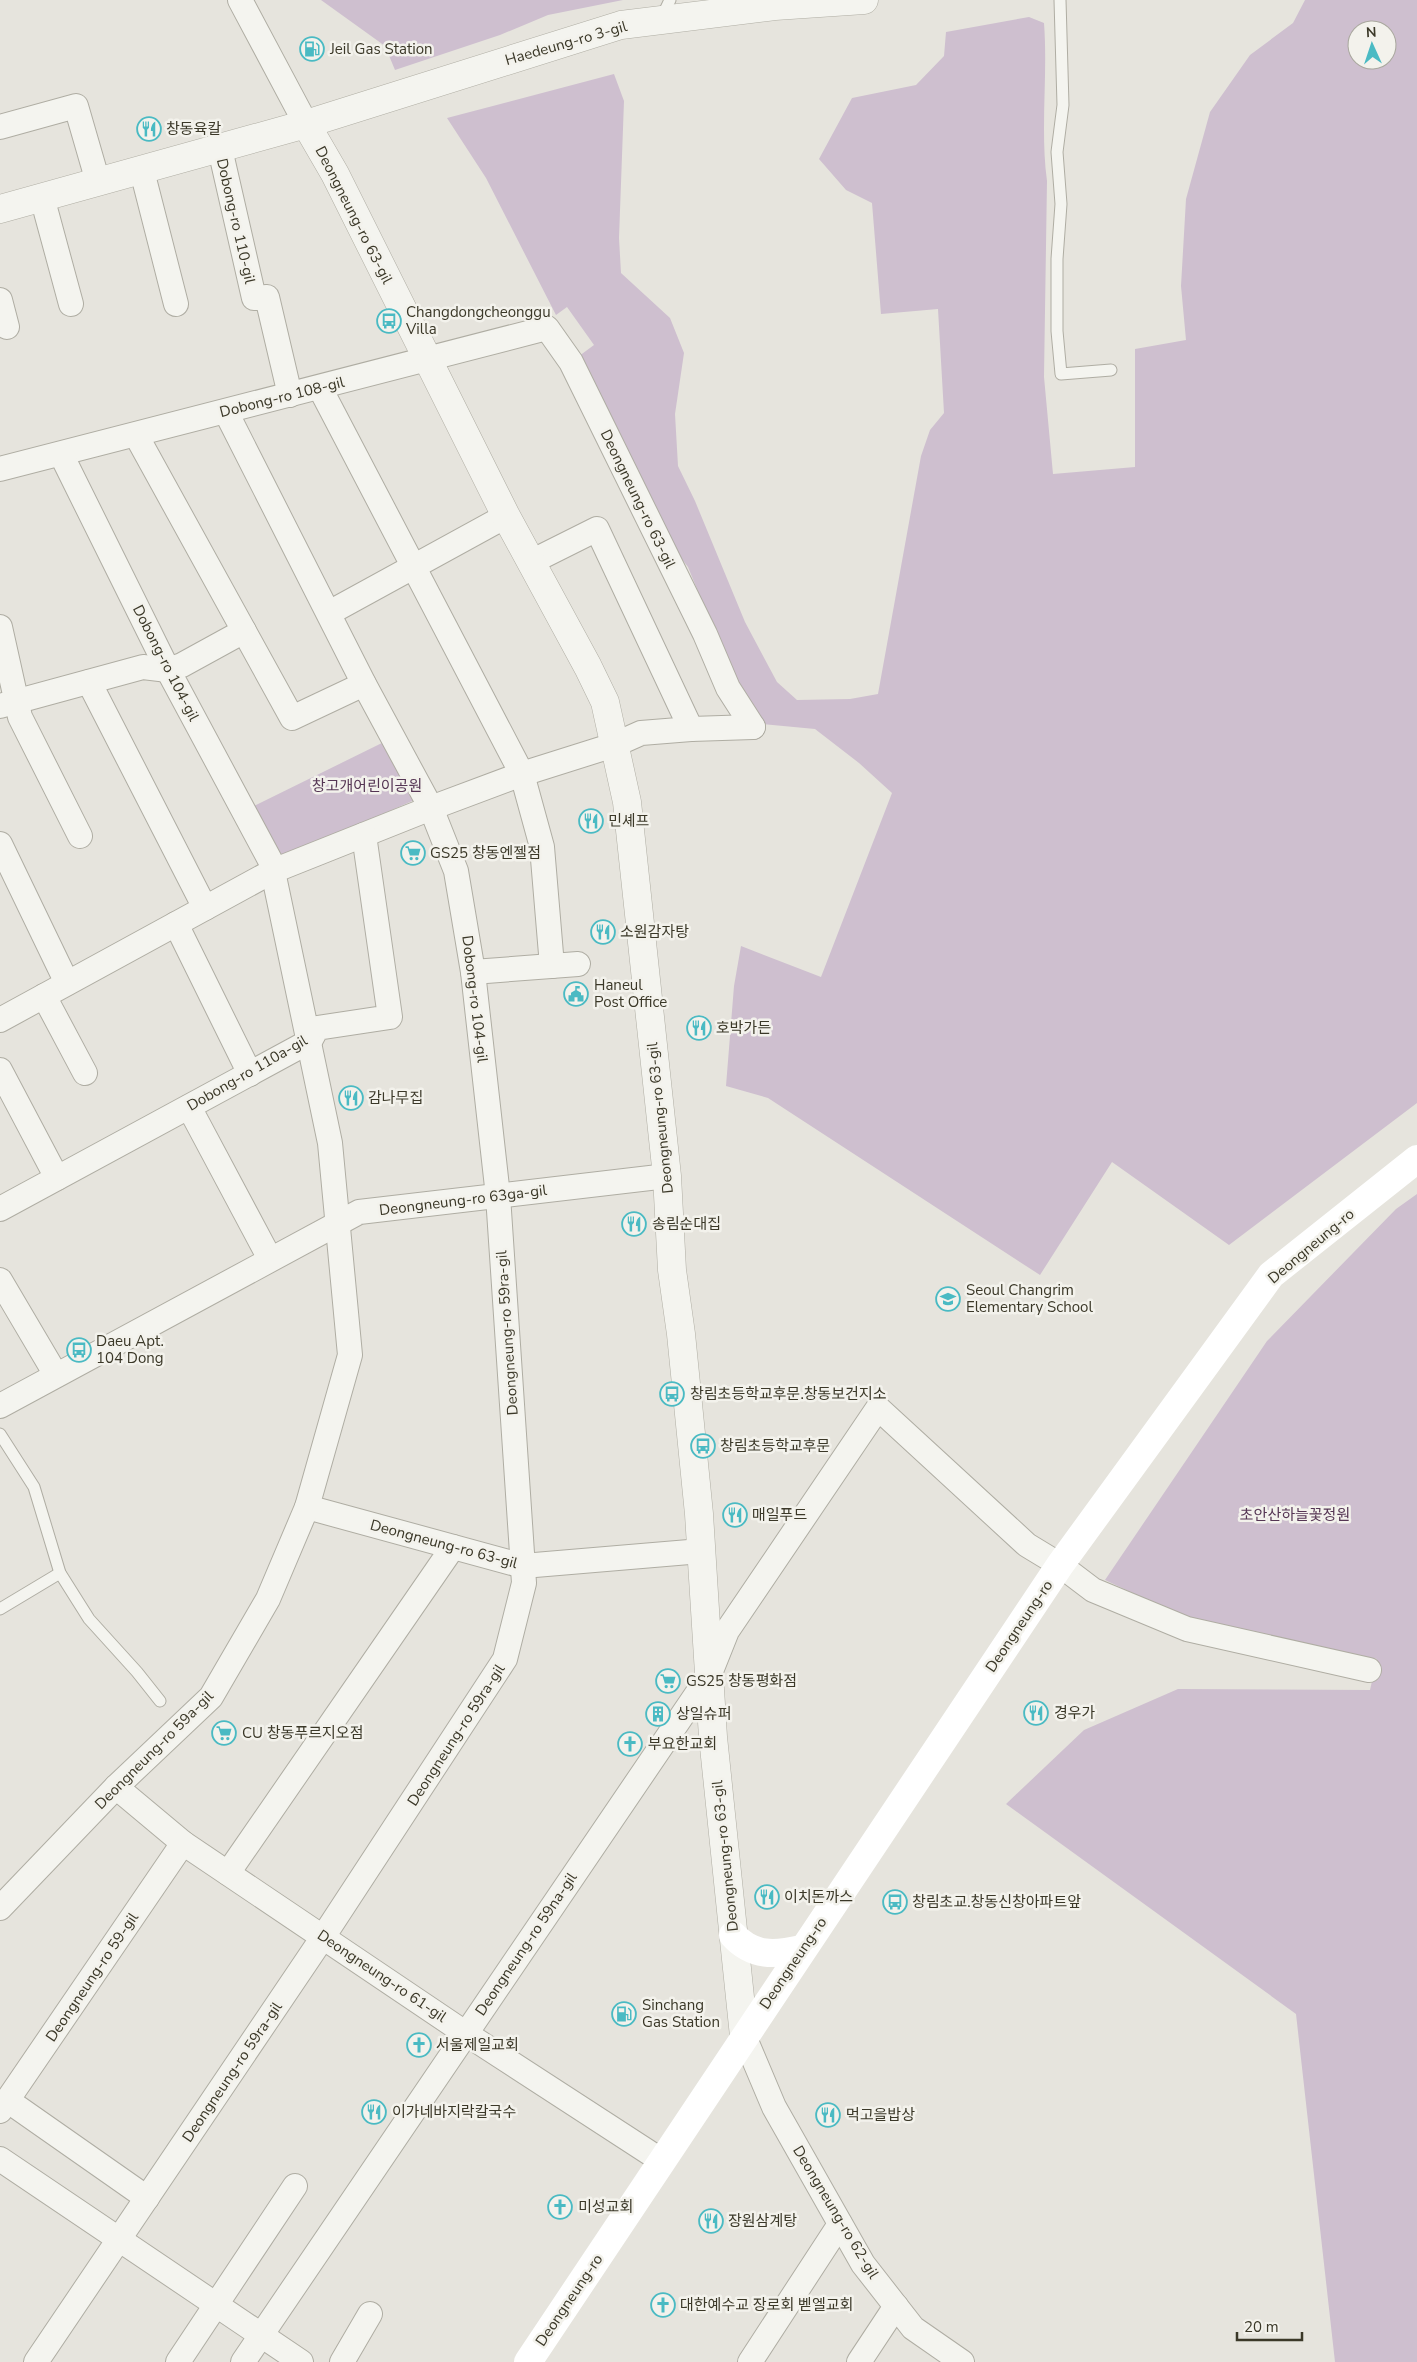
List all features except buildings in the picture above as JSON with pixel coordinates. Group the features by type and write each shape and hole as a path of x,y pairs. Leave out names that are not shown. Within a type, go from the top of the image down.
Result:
{"main road":[{"name":"Deongneung-ro","path":"528,2362 1060,1565 1271,1275 1417,1159"},
{"path":"733,1935 743,1946 761,1953 781,1954 802,1949"}],"street":[{"path":"240,0 306,124"},
{"name":"Haedeung-ro 3-gil","path":"306,124 665,10 775,6 864,0"},
{"path":"0,127 76,106 98,182"},
{"name":"Dobong-ro 110-gil","path":"0,209 306,124"},
{"name":"Deongneung-ro 63-gil","path":"306,124 336,174 506,516 605,702 627,802 667,1176 672,1270 682,1344 701,1551 709,1676 744,2036"},
{"name":"Dobong-ro 110-gil","path":"220,149 254,298 268,297 290,395"},
{"path":"142,171 176,304"},
{"path":"42,197 71,304"},
{"path":"0,300 6,327"},
{"name":"Deongneung-ro 63-gil","path":"428,360 547,328 571,362 704,634 728,688 753,727 641,733 614,745"},
{"name":"Dobong-ro 108-gil","path":"0,469 428,360"},
{"path":"320,388 412,568 522,774 542,847 552,966"},
{"name":"Dobong-ro 104-gil","path":"226,412 364,684 431,808 456,871 473,972 498,1196"},
{"path":"136,435 292,718 364,684"},
{"name":"Dobong-ro 104-gil","path":"61,454 168,670 271,862 330,1143 338,1223"},
{"path":"329,614 506,516"},
{"path":"531,562 597,529 691,729"},
{"path":"0,627 14,684 8,704"},
{"path":"8,704 142,667 168,670 182,665 244,630"},
{"path":"89,682 205,908"},
{"path":"8,704 20,718 80,836"},
{"path":"0,1020 273,871 522,774 614,745"},
{"name":"Dobong-ro 110a-gil","path":"0,1209 310,1041 317,1028 390,1017 364,835"},
{"path":"0,844 67,983"},
{"path":"176,924 250,1074"},
{"path":"473,972 578,964"},
{"path":"44,996 85,1073"},
{"path":"0,1070 58,1178"},
{"path":"189,1107 270,1259"},
{"name":"Deongneung-ro 63ga-gil","path":"0,1406 359,1212 667,1176"},
{"name":"Deongneung-ro 59ra-gil","path":"36,2362 323,1937 505,1660 524,1582 498,1196"},
{"name":"Deongneung-ro 59a-gil","path":"0,1908 116,1786 211,1697 268,1599 307,1507 350,1354 338,1223"},
{"path":"0,1280 56,1375"},
{"name":"Deongneung-ro 63-gil","path":"709,1676 727,1631 878,1408 1027,1545 1060,1565"},
{"name":"Deongneung-ro 63-gil","path":"307,1507 523,1566 701,1551"},
{"path":"228,1873 453,1546"},
{"name":"Deongneung-ro","path":"1060,1565 1093,1590 1187,1629 1368,1670"},
{"name":"Deongneung-ro 59na-gil","path":"243,2362 465,2032 709,1676"},
{"name":"Deongneung-ro 61-gil","path":"116,1786 183,1843 662,2161"},
{"name":"Deongneung-ro 59-gil","path":"4,2105 183,1843"},
{"name":"Deongneung-ro 62-gil","path":"744,2036 774,2107 863,2264 913,2328 962,2362"},
{"path":"4,2105 147,2198"},
{"path":"0,2159 301,2362"},
{"path":"178,2362 295,2186"},
{"path":"750,2362 840,2224"},
{"path":"859,2362 896,2306"},
{"path":"342,2362 370,2314"}],"lane":[{"path":"1060,0 1063,105 1057,152 1061,204 1057,259 1058,331 1061,374 1111,370"},
{"path":"0,1434 34,1487 60,1572 89,1620 160,1701"},
{"path":"0,1609 60,1572"}],"green space":[{"path":"321,0 623,0 548,15 500,35 395,70 385,46"},
{"path":"1305,0 1417,0 1417,1103 1229,1245 1112,1162 1040,1275 768,1098 726,1086 734,986 741,946 821,977 892,793 859,763 815,729 762,724 737,687 688,567 667,540 638,469 627,471 571,362 594,345 567,307 556,315 486,178 447,118 614,74 624,101 619,238 621,273 670,318 684,353 675,414 678,466 695,501 745,622 777,682 797,700 850,699 878,694 921,456 930,430 944,413 938,309 881,314 872,203 846,190 819,159 852,98 916,85 944,56 946,32 1029,17 1044,23 1044,142 1047,181 1044,377 1053,474 1135,467 1135,349 1186,340 1181,286 1186,199 1210,112 1250,55 1293,23"},
{"name":"창고개어린이공원","path":"388,740 419,798 278,860 250,808"},
{"name":"초안산하늘꽃정원","path":"1417,1194 1417,2362 1335,2362 1296,2014 1006,1804 1084,1730 1178,1689 1370,1690 1377,1659 1184,1617 1105,1580 1267,1341 1396,1209"}],"place":[{"name":"Jeil Gas Station","path":"312,49"},
{"name":"창동육칼","path":"149,129"},
{"name":"Changdongcheonggu Villa","path":"389,321"},
{"name":"민셰프","path":"591,821"},
{"name":"GS25 창동엔젤점","path":"413,853"},
{"name":"소원감자탕","path":"603,932"},
{"name":"Haneul Post Office","path":"576,994"},
{"name":"호박가든","path":"699,1028"},
{"name":"감나무집","path":"351,1098"},
{"name":"송림순대집","path":"634,1224"},
{"name":"Seoul Changrim Elementary School","path":"948,1299"},
{"name":"Daeu Apt. 104 Dong","path":"79,1350"},
{"name":"창림초등학교후문.창동보건지소","path":"672,1394"},
{"name":"창림초등학교후문","path":"703,1446"},
{"name":"매일푸드","path":"735,1515"},
{"name":"GS25 창동평화점","path":"668,1681"},
{"name":"경우가","path":"1036,1713"},
{"name":"상일슈퍼","path":"658,1714"},
{"name":"CU 창동푸르지오점","path":"224,1733"},
{"name":"부요한교회","path":"630,1744"},
{"name":"이치돈까스","path":"767,1897"},
{"name":"창림초교.창동신창아파트앞","path":"895,1902"},
{"name":"Sinchang Gas Station","path":"624,2014"},
{"name":"서울제일교회","path":"419,2045"},
{"name":"이가네바지락칼국수","path":"374,2112"},
{"name":"먹고을밥상","path":"828,2115"},
{"name":"미성교회","path":"560,2207"},
{"name":"장원삼계탕","path":"711,2221"},
{"name":"대한예수교 장로회 벧엘교회","path":"663,2305"}]}
